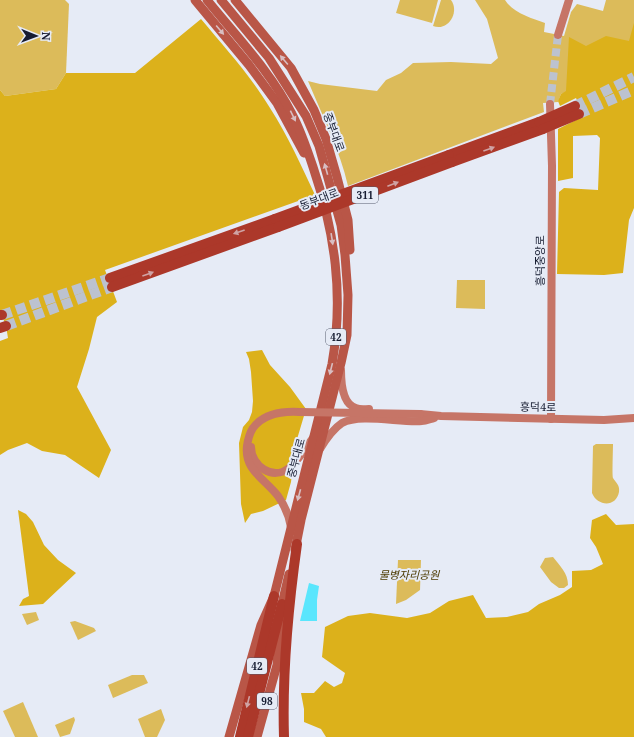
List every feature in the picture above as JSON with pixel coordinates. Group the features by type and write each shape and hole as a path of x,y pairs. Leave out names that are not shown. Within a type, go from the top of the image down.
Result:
{"highway":[{"name":"동부대로","path":"111,282 277,223 541,125 577,110"},
{"path":"284,737 283,710 288,608 296,544"},
{"name":"42","path":"240,737 274,596"},
{"name":"42","path":"248,737 282,604"}],"main road":[{"name":"중부대로","path":"195,0 249,64 278,103 318,180"},
{"name":"중부대로","path":"207,0 263,69 292,113 305,143 318,180 330,228 338,289 336,340 314,436 290,527 274,596 261,625 229,737"},
{"name":"중부대로","path":"221,0 269,58 306,116 319,146 341,225 348,295"},
{"name":"중부대로","path":"235,0 291,68 314,110 326,139 348,220 351,258 347,335 282,604 277,665 257,737"}],"street":[{"path":"558,35 569,0"},
{"name":"흥덕중앙로","path":"550,104 552,166 550,419"},
{"path":"341,363 343,388 348,401 353,407 360,409 422,411 441,416"},
{"path":"290,527 288,514 282,502 252,469 247,458 246,449 249,435 253,428 261,420 276,413 441,416"},
{"path":"300,414 275,417 261,426 251,444 252,454 256,463 261,468 269,472 277,473 285,471 291,467 314,436"},
{"path":"319,451 332,432 342,424 349,421 364,419 422,421 441,416"},
{"name":"흥덕4로","path":"441,416 604,420 634,418"}],"green space":[{"path":"0,0 65,0 69,4 66,73 56,89 5,96 0,90"},
{"path":"400,0 438,0 432,23 396,13"},
{"path":"441,0 451,0 454,10 453,15 448,24 438,27 433,26"},
{"path":"475,0 505,0 508,5 517,12 545,23 544,32 564,36 571,12 577,4 603,11 606,0 634,0 634,65 561,94 558,102 543,103 544,112 348,186 336,146 308,81 320,84 377,91 386,80 401,73 413,63 451,62 491,64 498,58 487,19"},
{"path":"457,280 485,280 485,309 456,308"},
{"path":"596,444 613,444 613,478 618,486 619,492 614,501 610,503 602,503 598,501 592,493 593,446"},
{"path":"553,557 567,577 568,585 564,588 559,588 551,582 540,567 545,558"},
{"name":"물병자리공원","path":"398,560 421,560 420,590 406,600 396,604"},
{"path":"36,612 39,620 27,625 22,614"},
{"path":"75,621 94,628 96,631 78,640 70,622"},
{"path":"132,675 144,675 148,683 113,698 108,685"},
{"path":"23,702 38,737 15,737 3,711"},
{"path":"161,709 165,720 157,737 145,737 138,719"},
{"path":"74,717 75,720 70,734 60,737 55,725"}],"shaded area":[{"path":"201,19 263,96 277,119 315,195 105,270 117,302 97,317 77,387 111,450 99,478 65,455 42,451 27,443 8,450 0,455 0,341 8,338 6,326 0,310 0,90 5,96 56,89 66,73 135,73"},
{"path":"634,23 634,208 629,220 623,273 604,275 557,274 559,192 564,188 598,190 600,138 597,135 573,136 573,178 558,181 558,129 584,116 576,98 560,106 558,101 561,94 566,91 569,37 586,46 606,36 629,41"},
{"path":"262,350 270,365 290,387 306,409 295,446 291,482 286,500 263,511 251,514 245,523 241,504 239,443 243,427 249,420 252,412 253,401 251,372 249,359 246,352"},
{"path":"18,510 26,514 33,522 44,545 58,560 76,573 43,604 19,606 23,599 29,596"},
{"path":"606,514 616,525 634,524 634,737 326,737 321,729 304,722 304,709 301,693 314,693 325,681 334,687 342,683 345,673 322,657 325,627 348,616 370,613 407,618 430,613 449,601 473,595 486,618 507,617 528,612 539,604 560,595 572,587 572,571 591,570 603,564 596,547 590,538 592,520"}],"water":[{"path":"309,583 319,586 317,621 300,621"}],"tunnel":[{"path":"550,104 558,35"},
{"path":"575,106 634,77"},
{"path":"579,114 634,90"},
{"path":"2,315 110,278"},
{"path":"6,326 112,287"}]}
